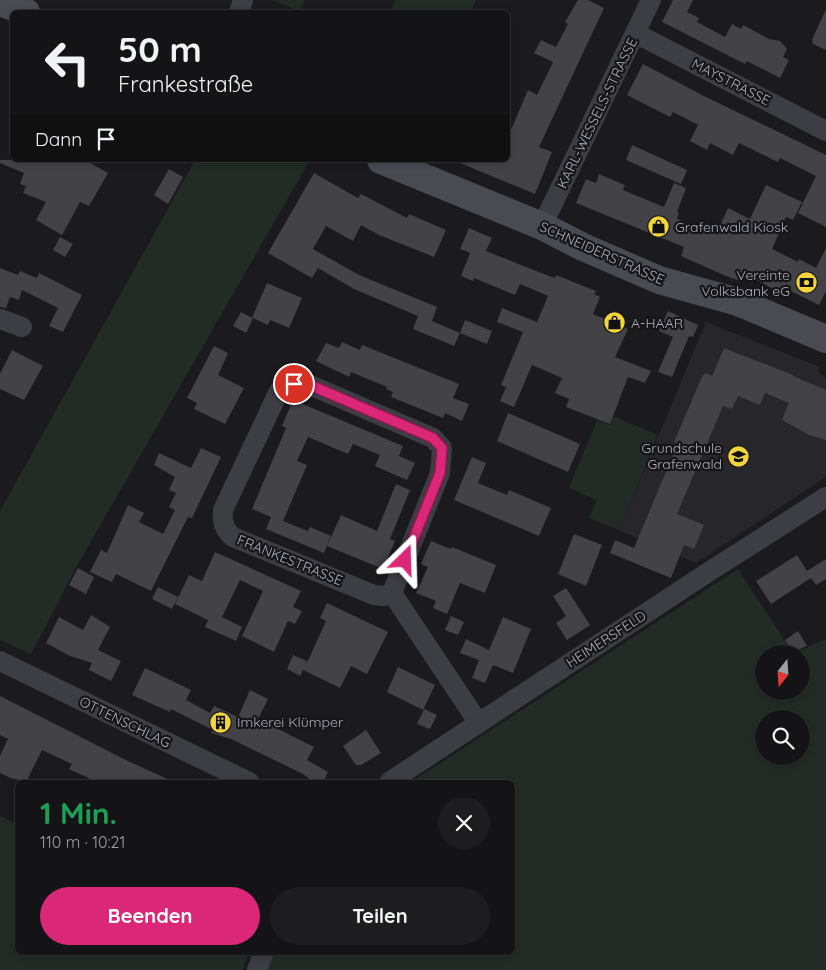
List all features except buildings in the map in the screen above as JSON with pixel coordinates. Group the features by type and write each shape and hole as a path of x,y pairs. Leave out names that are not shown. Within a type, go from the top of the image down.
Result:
{"street":[{"name":"KARL-WESSELS-STRASSE","path":"542,226 651,0"},
{"path":"0,2 21,10"},
{"name":"MAYSTRASSE","path":"635,33 826,131"},
{"name":"SCHNEIDERSTRASSE","path":"385,162 542,226 583,247 659,280 738,302 826,339"},
{"path":"0,319 22,327"},
{"name":"FRANKESTRASSE","path":"294,384 310,385 433,438 442,448 440,473 392,593 384,596 374,595 233,537 227,532 223,524 224,510 279,391 286,386 294,384"},
{"name":"HEIMERSFELD","path":"391,780 826,498"},
{"path":"392,593 478,722"},
{"name":"OTTENSCHLAG","path":"0,661 245,780"},
{"path":"257,970 263,955"}],"shaded area":[{"path":"271,0 305,0 300,10"},
{"path":"395,0 476,0 471,10 391,10"},
{"path":"194,162 309,162 78,564 31,654 0,640 0,511"},
{"name":"Grundschule Grafenwald","path":"706,322 820,367 818,371 826,378 826,477 696,563 619,530"},
{"path":"613,416 658,435 619,530 589,518 597,500 569,488 597,420 610,425"},
{"path":"738,569 788,645 755,645 755,700 810,700 810,646 826,639 826,970 267,970 273,955 515,955 515,780 414,780"},
{"path":"0,816 15,823 15,955 248,955 242,970 0,970"}],"place":[{"name":"Grafenwald Kiosk","path":"659,227"},
{"name":"Vereinte Volksbank eG","path":"806,283"},
{"name":"A-HAAR","path":"615,323"},
{"name":"Grundschule Grafenwald","path":"738,456"},
{"name":"Imkerei Klümper","path":"221,722"}],"route":[{"path":"294,384 310,385 433,438 442,448 443,457 440,473 405,560"}]}
